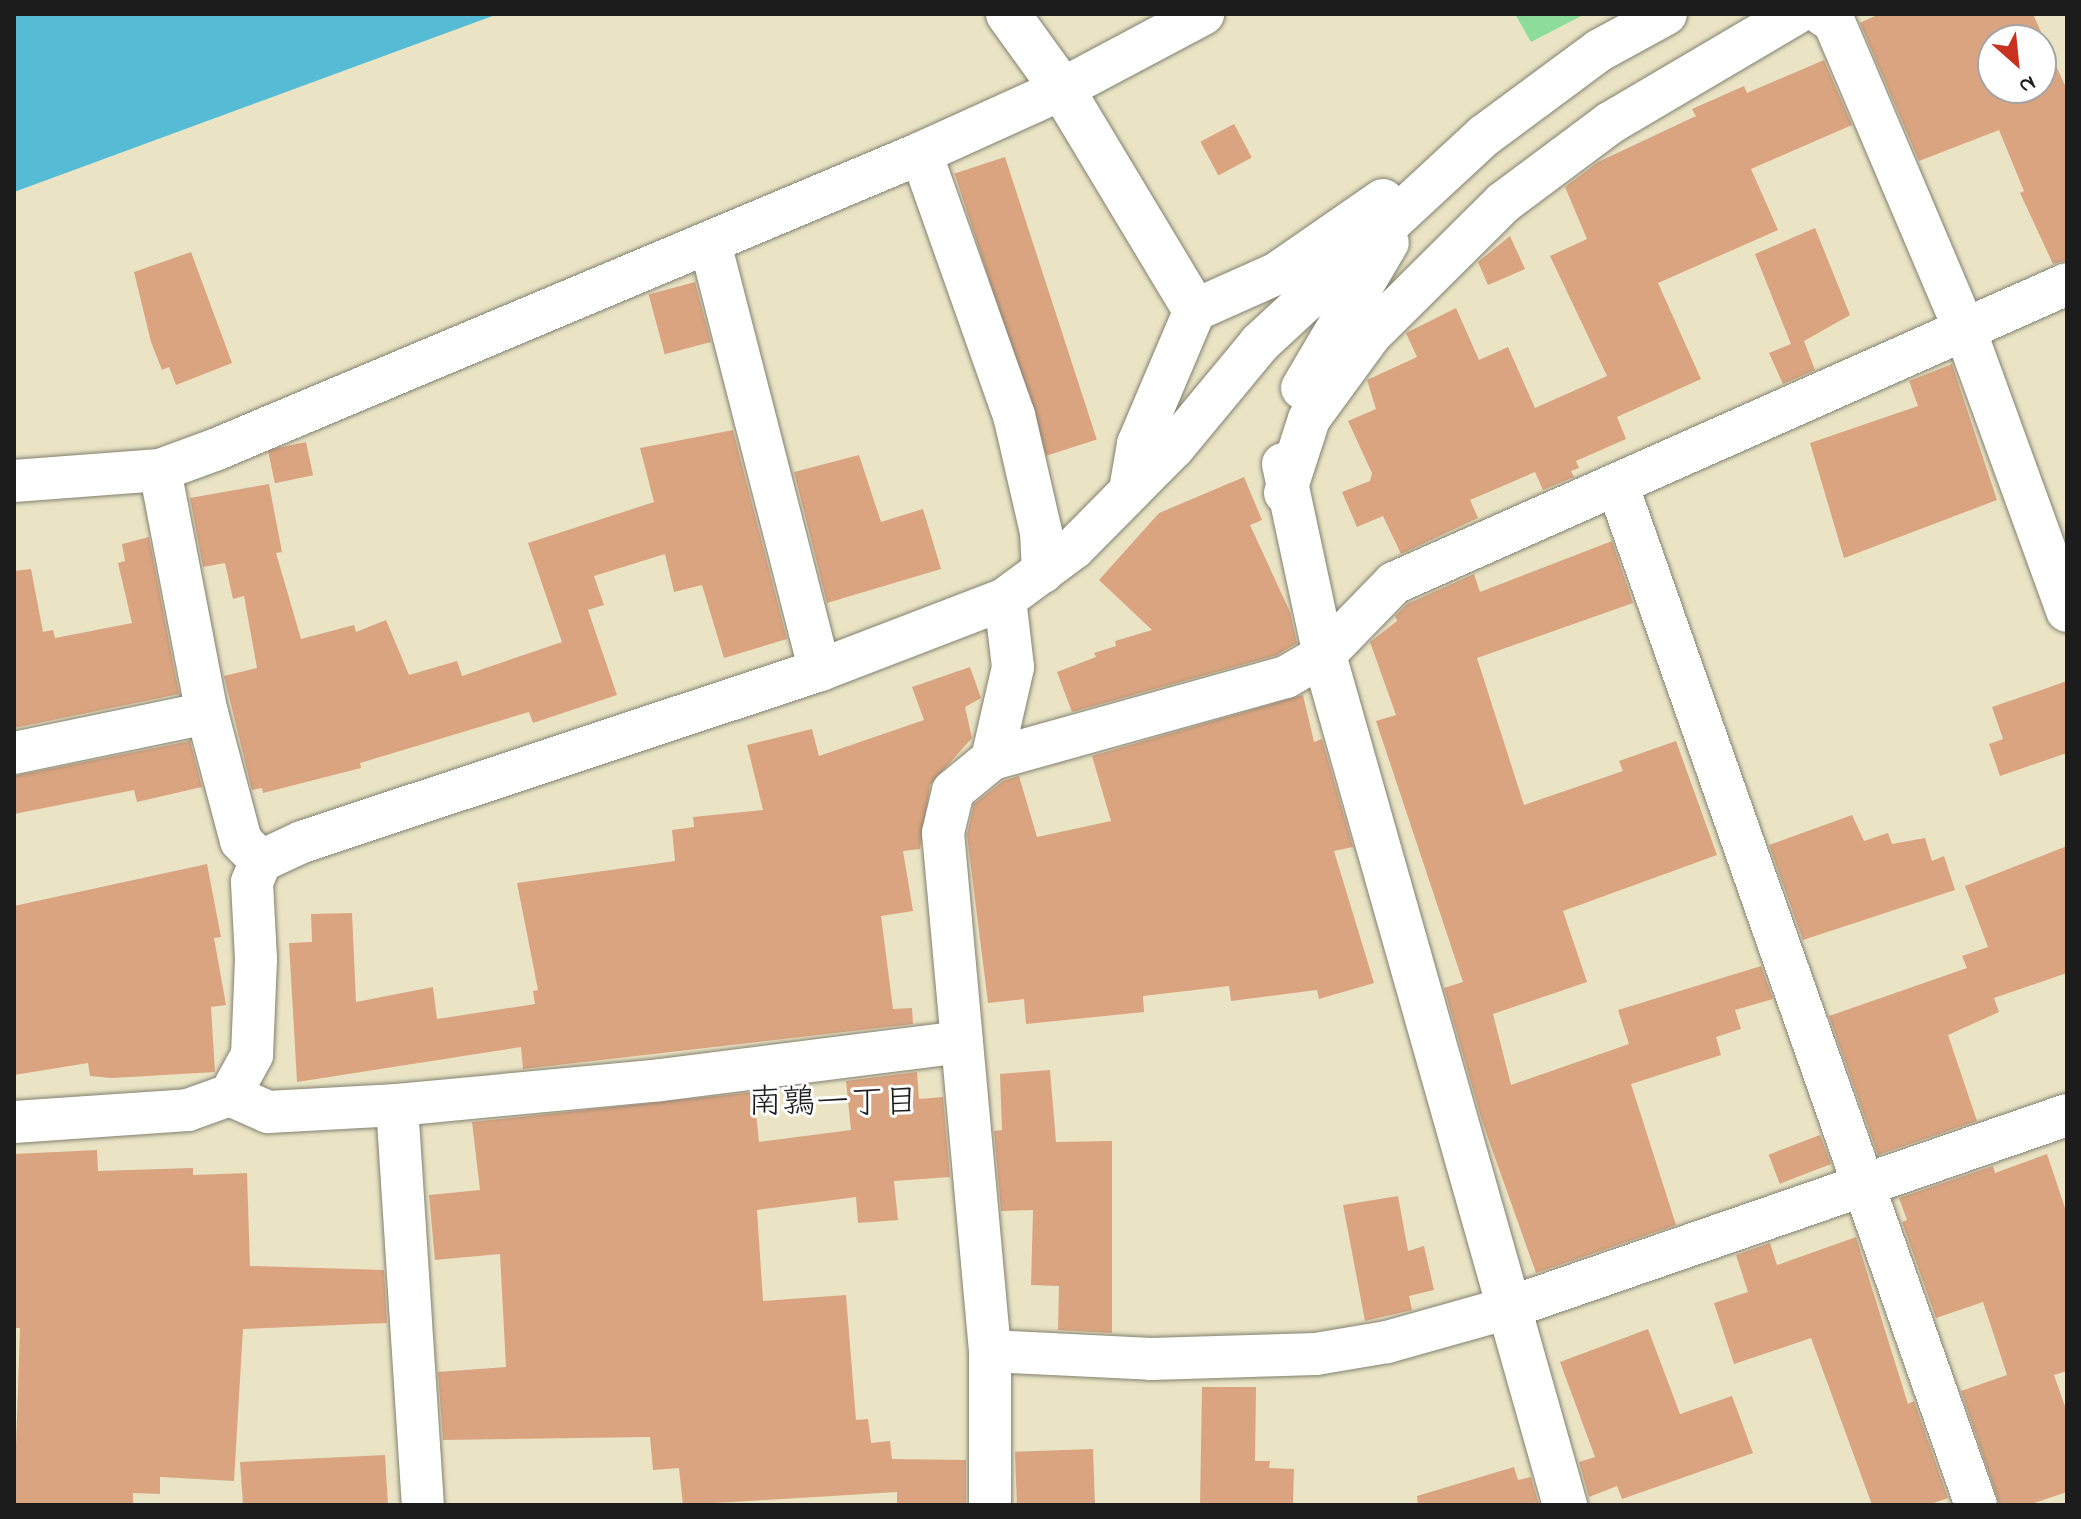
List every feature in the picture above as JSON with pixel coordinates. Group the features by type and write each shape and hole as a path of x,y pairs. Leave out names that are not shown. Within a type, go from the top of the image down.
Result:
{"street":[{"path":"1008,14 1062,89 1195,310"},
{"path":"14,481 160,470 921,153 1062,89 1203,14"},
{"path":"14,1122 188,1110 230,1095 252,1055 256,959 252,882 261,861 302,842 820,670 1005,599 1043,572 1130,490 1174,447 1260,343 1498,125 1600,50 1666,14"},
{"path":"1285,493 1309,419 1371,334 1504,202 1610,123 1795,14"},
{"path":"1822,14 1834,22 1965,330 2067,611"},
{"path":"921,153 1014,415 1041,532 1043,572"},
{"path":"1130,490 1138,444 1195,310 1276,274 1385,199 1410,205"},
{"path":"1410,205 1279,426 1285,493 1324,655 1565,1505"},
{"path":"710,243 820,670"},
{"path":"990,1505 990,1351 943,833 953,791 992,759 1286,677 1324,655 1394,583 2067,284"},
{"path":"160,470 207,713 241,841 261,861"},
{"path":"1617,484 1976,1505"},
{"path":"992,759 1013,667 1005,599"},
{"path":"14,753 207,713"},
{"path":"230,1095 268,1112 397,1105 661,1080 962,1042"},
{"path":"397,1105 423,1505"},
{"path":"990,1351 1151,1359 1316,1354 1387,1342 1508,1308 2067,1115"}],"green space":[{"path":"1515,14 1585,14 1531,42"}],"water":[{"path":"14,14 498,14 14,192"}],"building":[{"path":"1879,14 2033,14 2037,24 1977,24 1977,104 2057,104 2057,68 2067,90 2067,260 2053,264 2020,193 2024,191 1999,130 1919,161 1860,23"},
{"path":"1824,60 1852,125 1751,169 1778,230 1658,283 1701,379 1617,417 1626,439 1576,461 1579,468 1571,471 1574,477 1543,490 1535,472 1470,500 1478,518 1401,554 1383,516 1357,527 1342,492 1370,481 1372,473 1348,421 1376,409 1367,380 1417,357 1406,333 1456,308 1479,360 1508,347 1535,408 1607,376 1550,256 1587,239 1565,187 1598,162 1696,116 1692,109 1744,86 1747,93"},
{"path":"1234,124 1252,158 1218,175 1200,142"},
{"path":"1005,157 1097,439 1046,456 955,173"},
{"path":"1815,228 1850,315 1804,341 1815,370 1783,384 1769,353 1791,344 1755,254"},
{"path":"1510,236 1525,269 1488,285 1478,262"},
{"path":"191,252 232,363 176,385 169,367 162,370 151,342 134,272"},
{"path":"695,282 711,342 665,354 649,294"},
{"path":"1952,364 1997,500 1844,558 1810,443 1918,406 1909,381"},
{"path":"733,430 787,639 724,658 702,585 674,592 665,554 594,576 604,605 588,610 617,695 533,723 529,712 360,763 361,768 263,793 262,788 252,790 224,676 257,668 244,596 233,599 225,563 203,567 190,498 269,484 282,552 276,553 301,639 354,625 356,632 386,620 409,675 457,661 462,676 562,642 528,543 654,502 640,448"},
{"path":"306,442 313,475 275,483 268,450"},
{"path":"859,455 881,522 923,509 941,569 827,603 794,472"},
{"path":"1244,477 1262,520 1250,525 1290,612 1297,643 1277,655 1072,712 1057,672 1096,657 1094,653 1116,646 1115,641 1152,630 1099,580 1159,513"},
{"path":"149,537 179,694 14,728 14,571 31,569 43,632 53,630 55,638 132,623 118,563 125,561 122,544"},
{"path":"1612,541 1633,603 1477,658 1524,805 1623,771 1619,761 1676,741 1717,855 1563,911 1587,982 1493,1014 1511,1085 1629,1044 1618,1010 1761,966 1773,999 1735,1010 1741,1029 1716,1037 1721,1055 1631,1084 1676,1225 1536,1273 1482,1121 1444,988 1463,982 1376,721 1396,715 1370,642 1397,621 1395,616 1407,604 1474,574 1480,592"},
{"path":"970,667 981,698 965,707 972,738 930,785 920,849 903,851 913,911 881,916 893,1009 912,1008 913,1024 523,1069 521,1047 297,1082 289,943 312,942 311,914 352,913 356,1002 433,987 437,1019 535,1004 533,991 538,990 517,883 675,861 672,830 694,827 693,817 763,810 747,745 812,729 819,756 924,720 912,687"},
{"path":"2067,681 2067,753 2000,776 1989,744 2003,739 1992,707"},
{"path":"1303,695 1314,742 1322,739 1353,847 1334,851 1374,983 1319,999 1317,990 1231,1001 1229,986 1143,996 1144,1012 1026,1024 1024,999 988,1003 967,835 974,804 1003,781 1019,776 1037,837 1111,821 1092,756"},
{"path":"190,741 202,787 137,802 134,790 14,814 14,776"},
{"path":"1852,815 1864,841 1888,833 1892,844 1925,838 1932,861 1944,856 1955,890 1803,940 1769,845"},
{"path":"2067,846 2067,973 1994,998 1999,1012 1948,1035 1977,1121 1878,1155 1829,1016 1967,968 1962,956 1988,947 1965,886"},
{"path":"207,864 221,937 214,938 226,1005 211,1007 215,1072 112,1078 90,1076 88,1063 14,1075 14,906"},
{"path":"1050,1070 1056,1142 1112,1141 1112,1333 1058,1330 1059,1286 1031,1285 1033,1210 1001,1211 994,1131 1002,1130 1000,1074"},
{"path":"917,1072 919,1099 943,1097 950,1177 894,1181 898,1220 858,1223 856,1197 757,1210 763,1301 846,1295 856,1420 868,1419 871,1443 890,1441 892,1459 966,1460 966,1505 897,1505 897,1492 683,1505 679,1468 653,1470 650,1437 443,1440 438,1372 506,1367 500,1254 435,1260 429,1195 480,1190 472,1122 754,1092 759,1142 851,1130 846,1081"},
{"path":"1820,1135 1831,1164 1780,1184 1769,1155"},
{"path":"97,1150 98,1171 193,1168 193,1175 247,1173 250,1266 384,1270 387,1323 243,1329 234,1481 160,1477 160,1494 133,1493 133,1505 14,1505 20,1328 14,1328 14,1154"},
{"path":"2047,1154 2067,1214 2067,1371 2054,1375 2067,1412 2067,1492 2028,1505 2000,1505 1961,1391 2007,1375 1983,1302 1936,1318 1902,1222 1907,1220 1899,1198 1993,1166 1995,1173"},
{"path":"1398,1196 1408,1251 1424,1246 1434,1290 1409,1296 1412,1310 1365,1321 1343,1205"},
{"path":"1856,1237 1908,1404 1914,1401 1948,1498 1928,1505 1872,1505 1811,1338 1734,1364 1714,1303 1748,1292 1736,1255 1770,1243 1777,1265"},
{"path":"1648,1329 1680,1414 1732,1396 1753,1453 1622,1499 1617,1486 1589,1497 1579,1462 1595,1457 1560,1362"},
{"path":"1202,1387 1256,1387 1255,1461 1270,1461 1269,1468 1294,1469 1293,1505 1200,1505"},
{"path":"1093,1449 1095,1505 1017,1505 1015,1452"},
{"path":"385,1455 388,1505 243,1505 240,1462"},
{"path":"1514,1467 1518,1480 1531,1477 1539,1505 1418,1505 1417,1496"}],"district":[{"name":"南鶉一丁目","path":"833,1105"}]}
